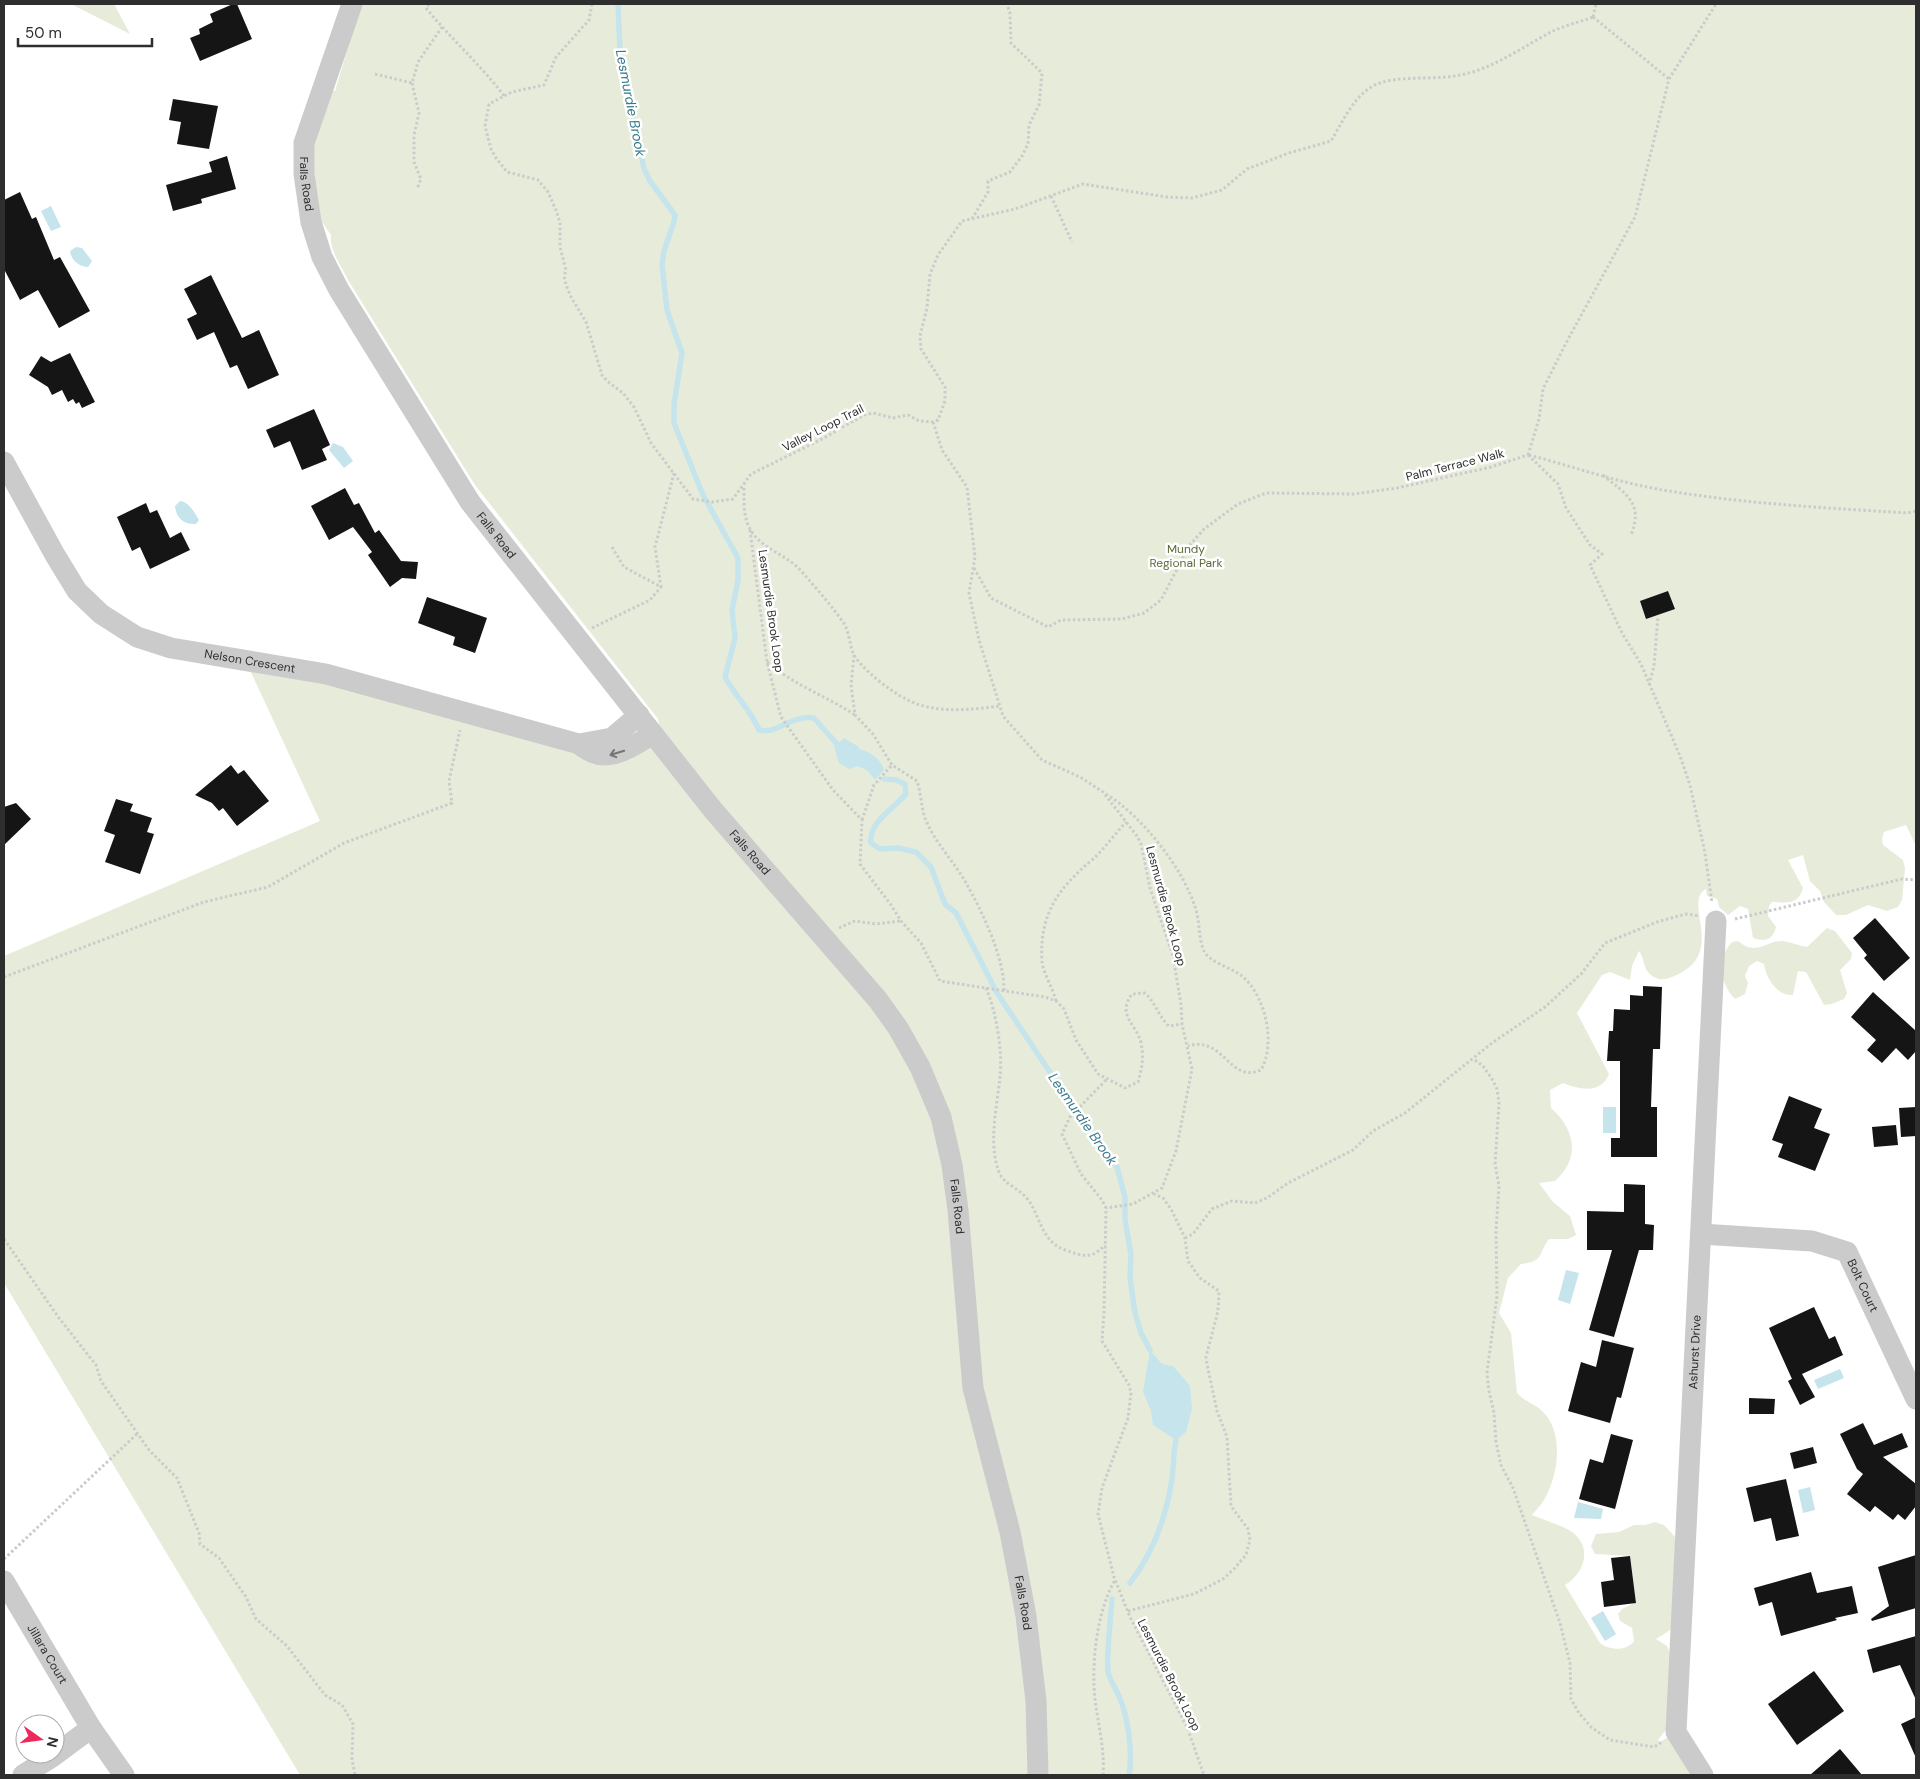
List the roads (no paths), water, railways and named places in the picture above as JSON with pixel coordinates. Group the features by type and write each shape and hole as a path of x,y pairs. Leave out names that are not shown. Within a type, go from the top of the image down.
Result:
{"street":[{"name":"Falls Road","path":"352,4 304,143 304,174 307,204 317,245 350,309 454,479 718,816 878,1000 906,1041 928,1084 948,1141 958,1210 972,1379 980,1418 1010,1532 1026,1616 1036,1701 1038,1775"},
{"name":"Nelson Crescent","path":"4,462 72,582 101,614 128,632 171,648 311,670 579,744 593,753 612,756 625,751 653,734"},
{"name":"Nelson Crescent","path":"579,744 612,738 639,715"},
{"name":"Ashurst Drive","path":"1703,1775 1676,1732 1716,921"},
{"name":"Bolt Court","path":"1701,1234 1812,1241 1847,1252 1916,1399"},
{"name":"Jillara Court","path":"4,1581 91,1728 124,1775"},
{"path":"23,1775 52,1757 91,1728"}],"water":[{"path":"51,206 61,227 51,231 41,211"},
{"path":"76,247 82,248 92,261 88,267 79,264 72,257 70,251"},
{"path":"333,443 343,447 353,461 344,468 329,450"},
{"path":"180,501 189,505 199,520 196,524 181,520 175,506"},
{"path":"844,738 859,747 859,749 871,754 880,762 884,770 875,780 868,771 858,766 849,769 839,763 834,747"},
{"path":"1603,1107 1616,1107 1616,1133 1603,1133"},
{"path":"1566,1270 1579,1273 1570,1304 1558,1300"},
{"path":"1150,1350 1162,1364 1173,1366 1190,1386 1192,1409 1186,1432 1176,1440 1153,1425 1151,1411 1143,1392"},
{"path":"1840,1369 1844,1378 1818,1389 1814,1380"},
{"path":"1810,1487 1815,1510 1803,1513 1798,1490"},
{"path":"1578,1502 1603,1509 1601,1519 1574,1518"},
{"path":"1603,1611 1616,1634 1605,1641 1591,1618"}],"waterway":[{"name":"Lesmurdie Brook","path":"618,4 620,51 644,169 650,181 675,215 664,251 662,265 667,310 682,353 674,404 674,423 703,495 738,558 738,580 732,610 735,638 725,677 752,716 759,730 772,730 799,719 814,718 837,744"},
{"name":"Lesmurdie Brook","path":"884,779 896,780 905,784 906,794 878,822 871,835 871,843 880,849 898,848 916,852 931,867 945,904 956,913 994,987"},
{"name":"Lesmurdie Brook","path":"995,990 1096,1141 1117,1167 1125,1197 1125,1220 1131,1254 1130,1278 1135,1313 1141,1333 1150,1350"},
{"name":"Lesmurdie Brook","path":"1130,1583 1146,1559 1158,1534 1172,1479 1176,1440"},
{"name":"Lesmurdie Brook","path":"1112,1599 1108,1672 1119,1696 1127,1724 1130,1746 1129,1775"}],"park label":[{"name":"Mundy Regional Park","path":"1186,556"}]}
